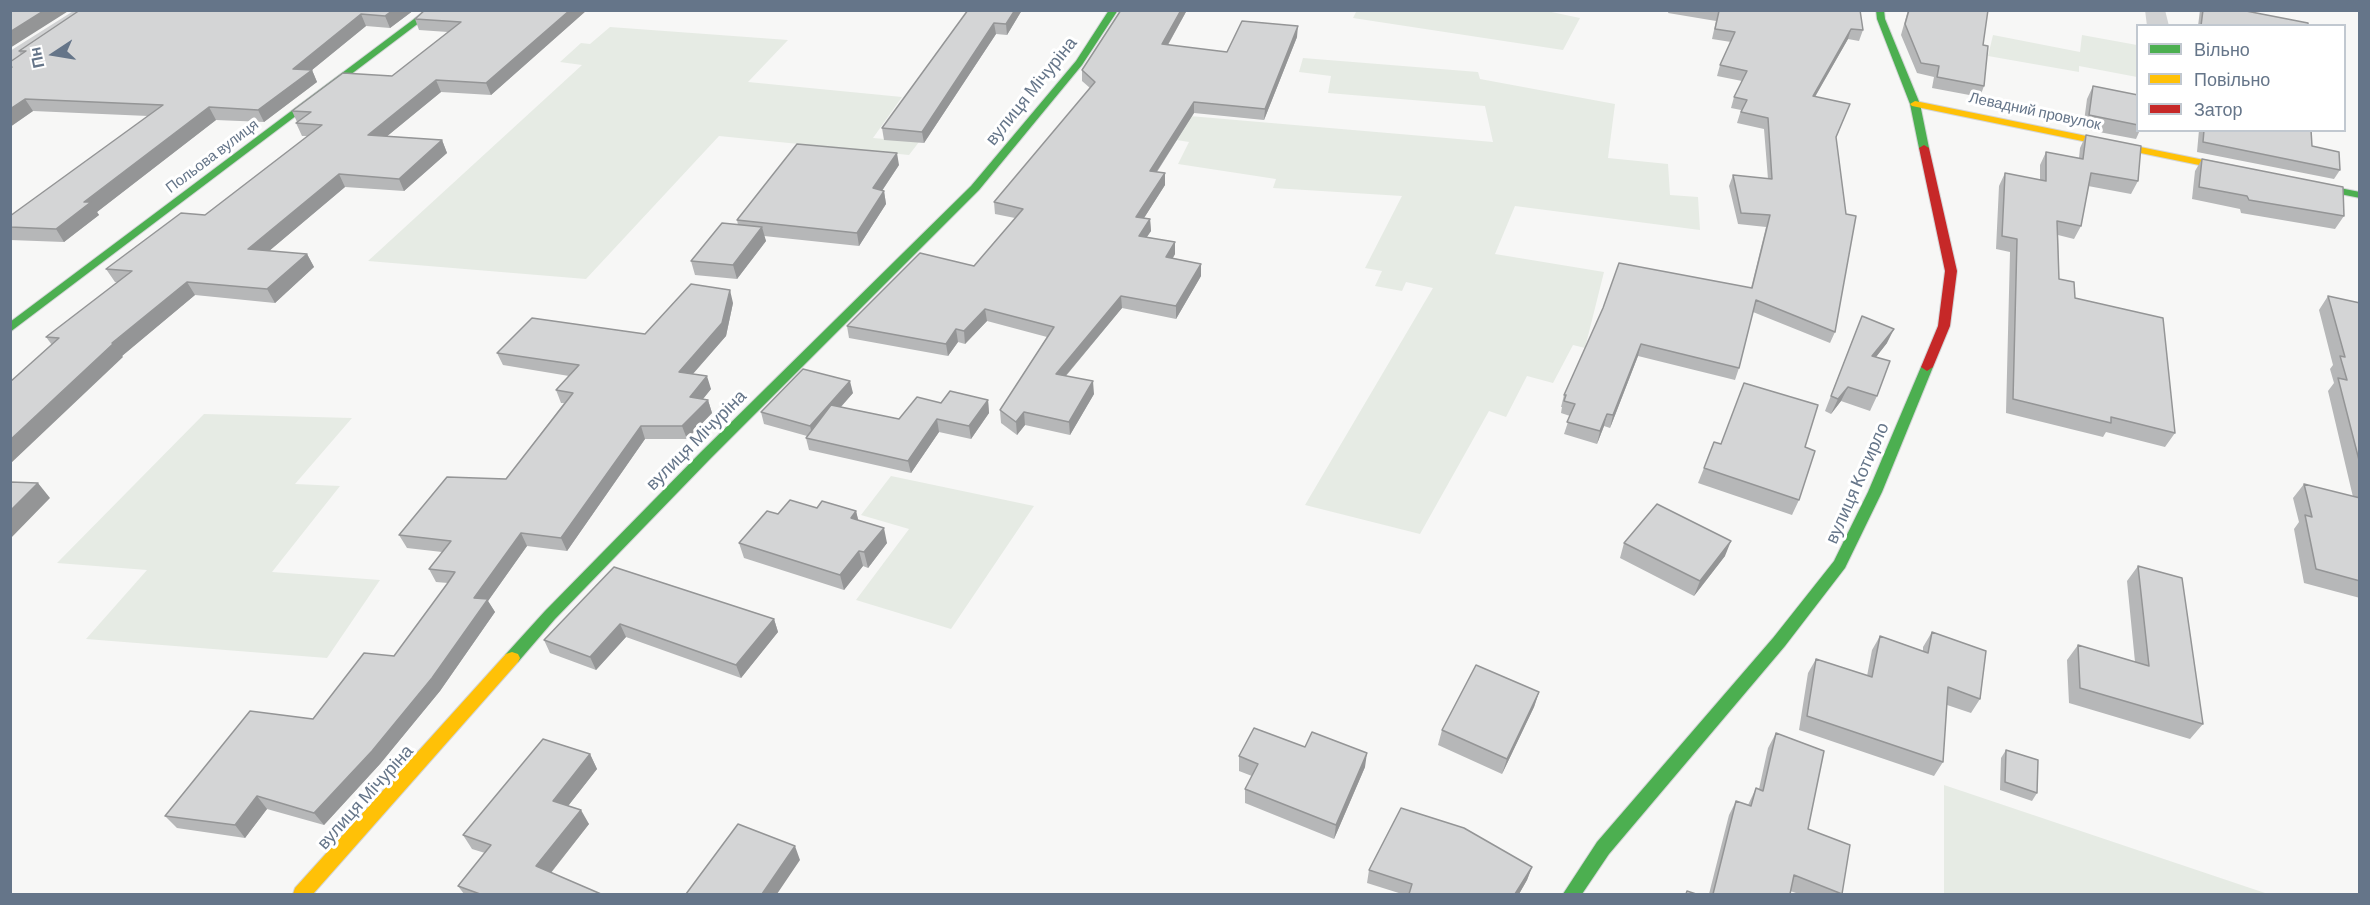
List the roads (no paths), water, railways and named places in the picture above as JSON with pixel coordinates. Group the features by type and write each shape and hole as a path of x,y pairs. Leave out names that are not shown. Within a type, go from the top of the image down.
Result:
{"street":[{"path":"10,61 90,10"},
{"name":"Польова вулиця","path":"10,328 432,10"},
{"name":"вулиця Мічуріна","path":"302,894 550,615 706,455 975,189 1078,63 1114,10"},
{"name":"вулиця Котирло","path":"1572,894 1603,848 1779,642 1840,564 1875,492 1944,326 1951,272 1915,104 1881,19 1880,10"},
{"name":"Левадний провулок","path":"1915,104 2255,174"},
{"path":"2290,181 2360,195"}]}
